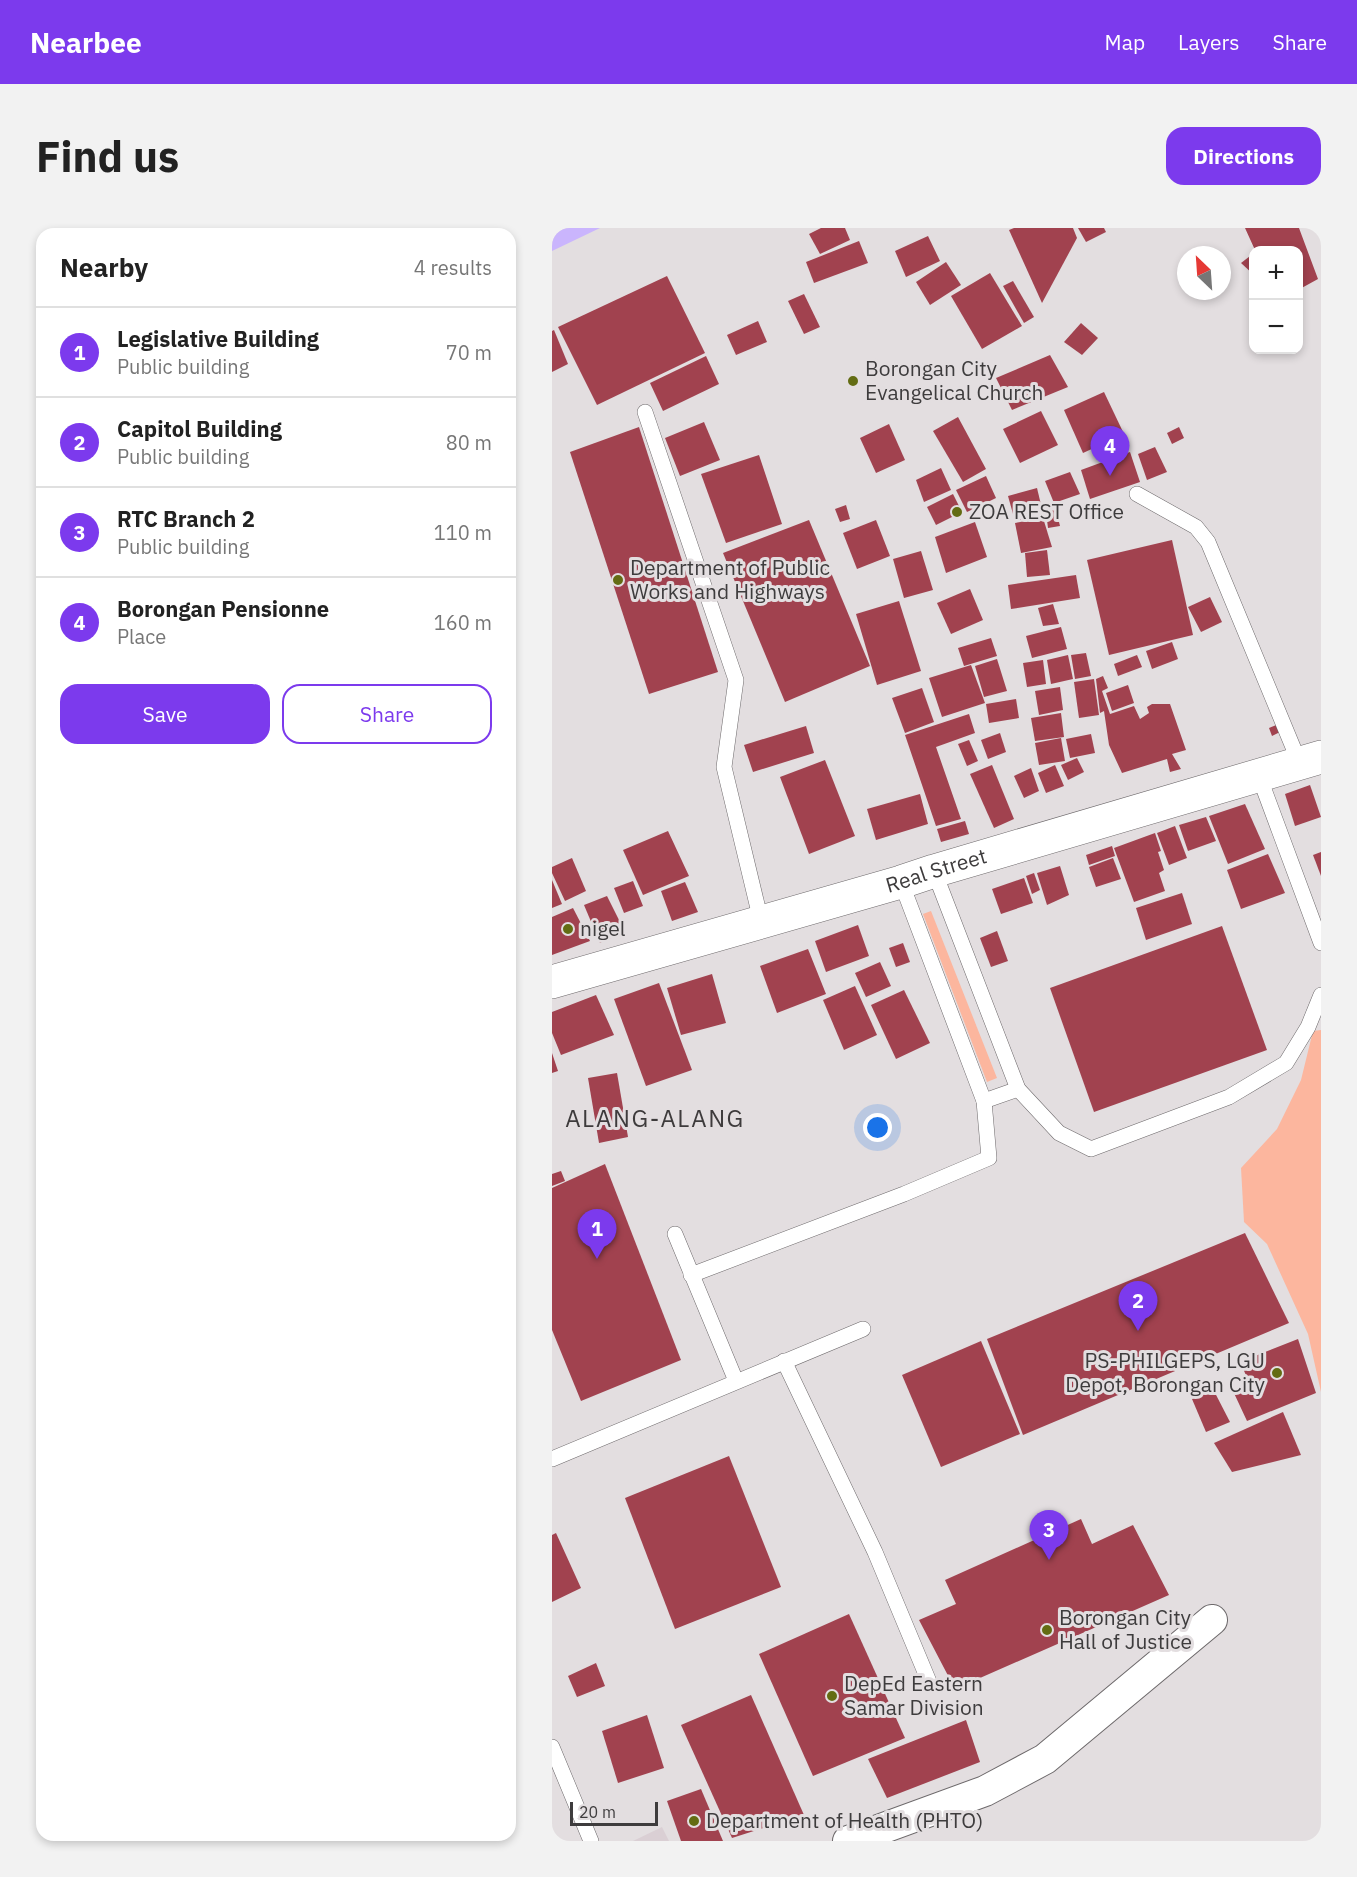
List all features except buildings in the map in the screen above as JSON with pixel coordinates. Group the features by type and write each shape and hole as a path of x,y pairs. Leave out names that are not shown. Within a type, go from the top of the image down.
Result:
{"main road":[{"name":"Real Street","path":"552,982 901,882 1311,760"}],"street":[{"path":"848,1841 985,1791 1045,1759 1212,1620"}],"lane":[{"path":"645,412 736,680 724,767 761,921"},
{"path":"1137,494 1196,527 1208,542 1311,760"},
{"path":"1259,776 1321,943"},
{"path":"934,871 1018,1089 1059,1133 1091,1149 1229,1097 1286,1063 1308,1027 1321,994"},
{"path":"691,1275 904,1194 989,1158 984,1101 901,882"},
{"path":"984,1101 1018,1089"},
{"path":"675,1234 736,1382"},
{"path":"552,1459 784,1360 863,1329"},
{"path":"784,1360 875,1552 930,1684"},
{"path":"552,1747 591,1841"}],"shaded area":[{"path":"552,228 600,228 552,251"},
{"path":"931,911 997,1078 987,1082 923,914"},
{"path":"1321,1030 1321,1392 1308,1334 1267,1244 1244,1222 1241,1168 1277,1129 1301,1080 1313,1031"},
{"path":"662,1827 669,1841 633,1841"}],"place":[{"name":"Borongan City Evangelical Church","path":"853,381"},
{"name":"Borongan Pensionne","path":"1110,476"},
{"name":"ZOA REST Office","path":"957,512"},
{"name":"Department of Public Works and Highways","path":"618,580"},
{"name":"nigel","path":"568,929"},
{"name":"Legislative Building","path":"597,1259"},
{"name":"Capitol Building","path":"1138,1331"},
{"name":"PS-PHILGEPS, LGU Depot, Borongan City","path":"1277,1373"},
{"name":"RTC Branch 2","path":"1049,1560"},
{"name":"Borongan City Hall of Justice","path":"1047,1630"},
{"name":"DepEd Eastern Samar Division","path":"832,1696"},
{"name":"Department of Health (PHTO)","path":"694,1821"}],"district":[{"name":"ALANG-ALANG","path":"655,1119"}]}
